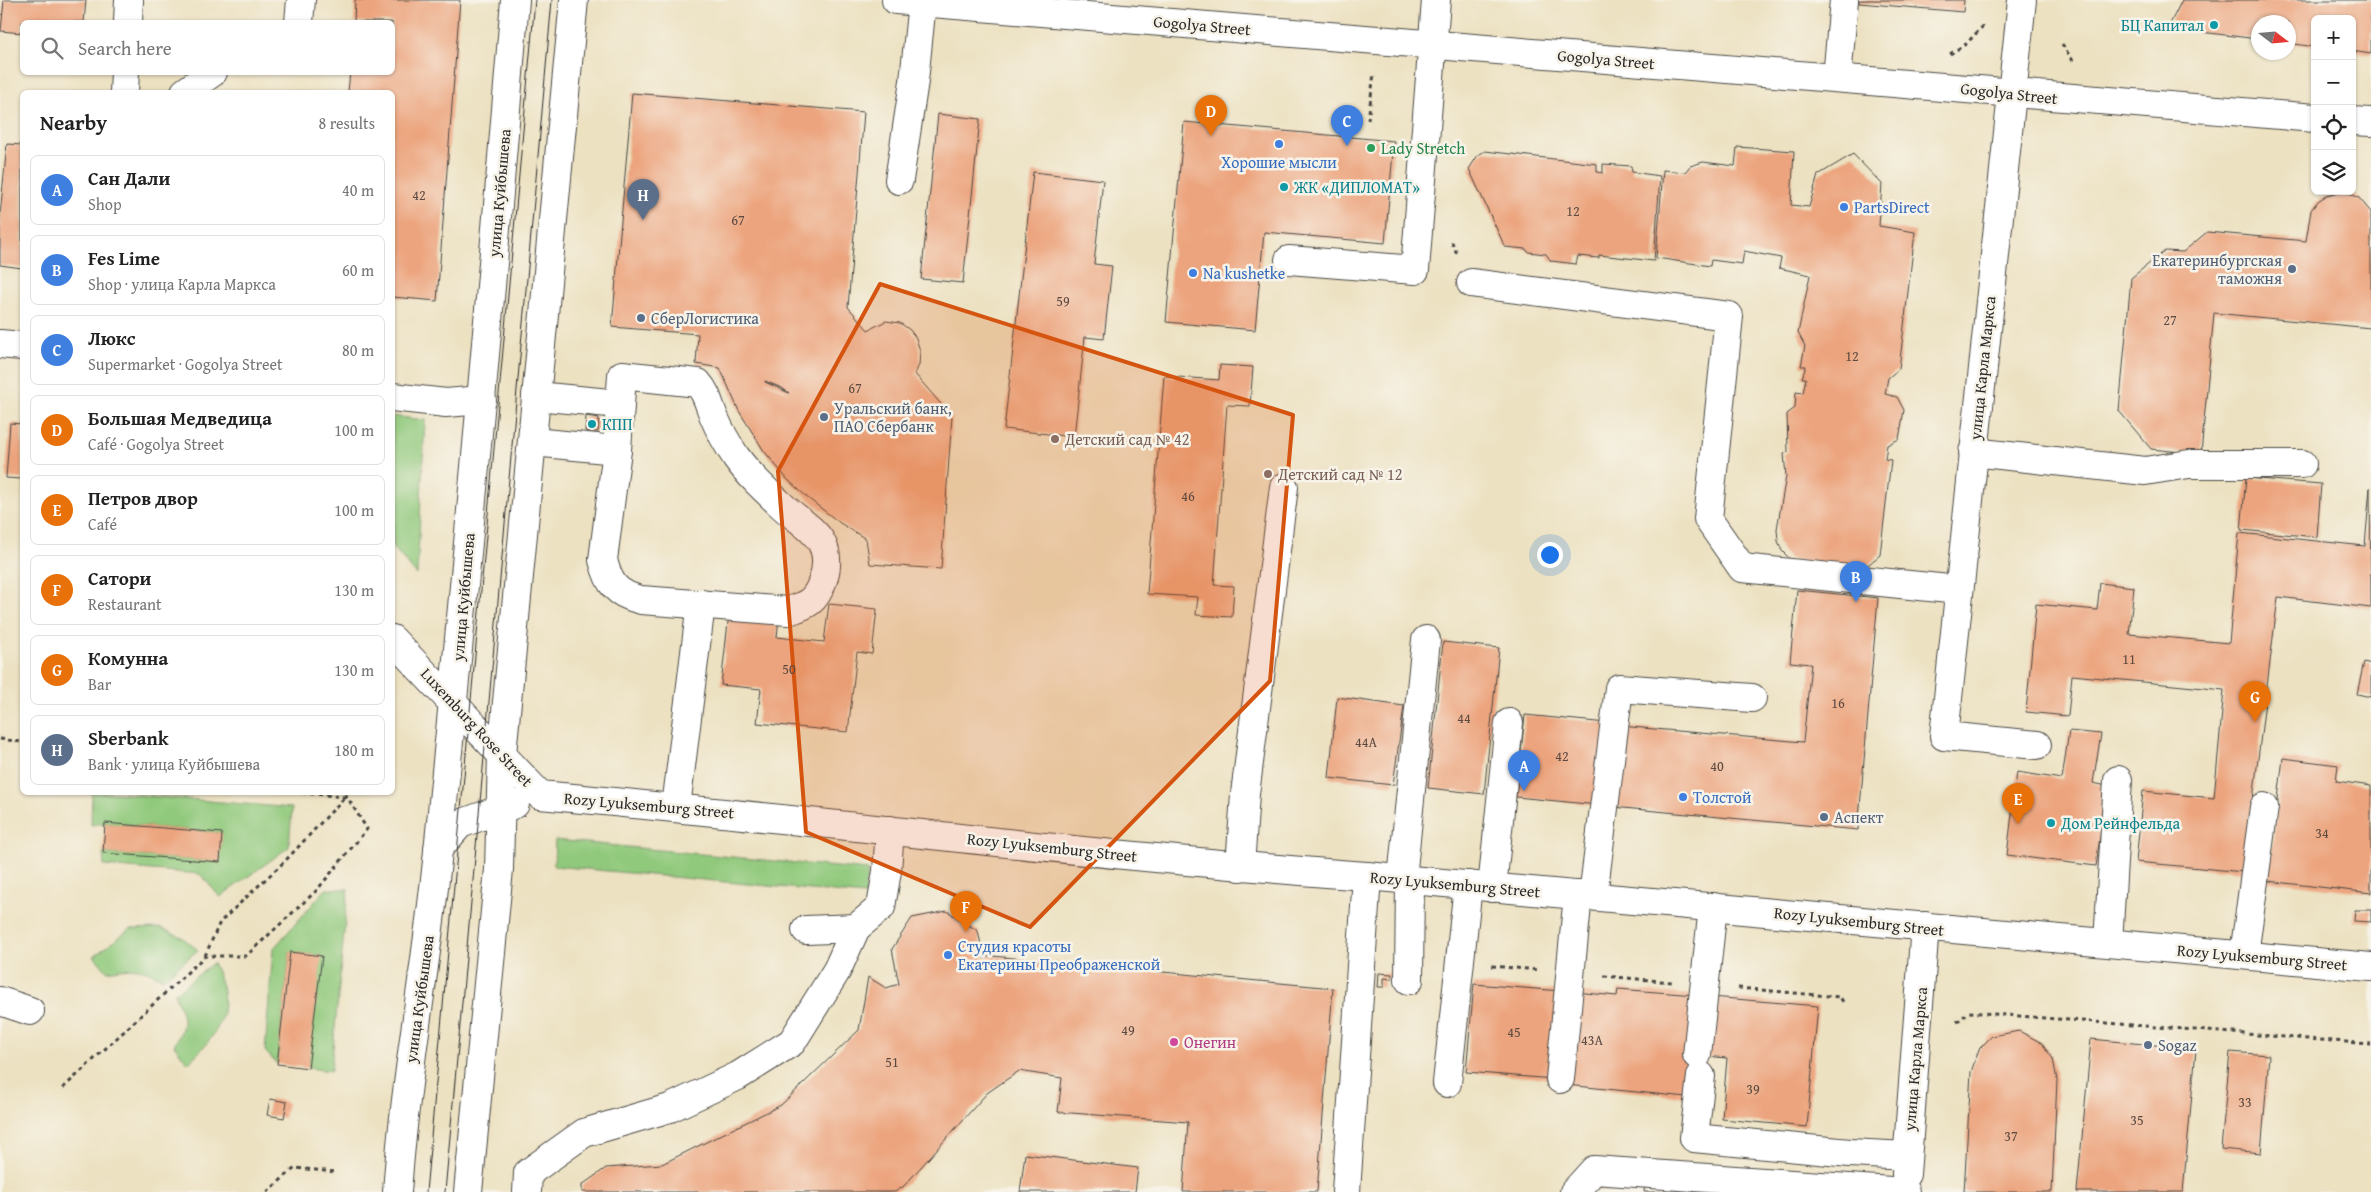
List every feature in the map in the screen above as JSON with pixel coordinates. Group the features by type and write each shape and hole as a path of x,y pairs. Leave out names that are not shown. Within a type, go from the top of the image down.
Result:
{"main road":[{"path":"128,20 129,0"},
{"path":"299,20 301,0"},
{"name":"улица Куйбышева","path":"397,1192 402,1125 438,849 453,701 482,400 515,0"},
{"path":"468,1192 499,869 502,754 534,442 536,396 574,0"},
{"path":"1289,260 1414,270 1436,0"},
{"path":"1837,78 1844,0"},
{"name":"улица Карла Маркса","path":"2022,0 1944,736 2037,745"},
{"path":"899,180 914,81 909,1"},
{"name":"Gogolya Street","path":"909,1 1003,4 1432,44 2311,118"},
{"path":"124,90 125,75"},
{"path":"189,90 208,75"},
{"path":"2356,121 2371,122"},
{"path":"1470,283 1729,316 1708,519 1742,568 1959,590"},
{"path":"0,344 20,346"},
{"path":"622,375 698,383 704,390 723,436 748,472 778,503 812,528 823,543 826,558 824,578 817,595 805,606 788,611 641,600 625,596 607,576 603,560 618,450 620,404 622,375"},
{"path":"536,396 620,404"},
{"path":"395,397 446,403 482,400"},
{"path":"534,442 618,450"},
{"path":"1973,452 2145,471 2189,464 2302,464"},
{"path":"1240,866 1245,794 1284,487"},
{"path":"676,807 701,604"},
{"path":"1409,980 1406,880 1426,640"},
{"name":"Luxemburg Rose Street","path":"395,642 540,794"},
{"path":"1560,1079 1571,973 1619,688 1752,698"},
{"path":"1447,1083 1460,973 1480,886 1508,723"},
{"path":"2108,942 2118,780"},
{"path":"438,849 460,824 540,794"},
{"name":"Rozy Lyuksemburg Street","path":"540,794 1240,866 2108,942 2371,967"},
{"path":"2244,955 2264,807"},
{"path":"527,1192 528,1173 584,1133 670,1108 738,1076 792,1042 837,970 856,928 881,907 887,871 890,830"},
{"path":"1346,1192 1367,876"},
{"path":"1712,907 1694,1138 1850,1153 1907,1156"},
{"name":"улица Карла Маркса","path":"1905,1192 1925,926"},
{"path":"806,930 856,928"},
{"path":"0,1001 30,1011"},
{"path":"1574,1192 1594,1170 1905,1192"}],"path":[{"path":"1966,44 1988,22"},
{"path":"0,739 20,742"},
{"path":"206,956 246,956 317,890 367,829 345,797 325,795"},
{"path":"63,1088 206,956 220,922 286,860 345,797"},
{"path":"1460,973 1473,964 1840,997 1846,1005"},
{"path":"1957,1022 1970,1012 2371,1044"},
{"path":"267,1192 296,1168 336,1172"}],"highlighted area":[{"path":"880,284 1293,415 1270,681 1030,927 806,832 778,471"}],"green space":[{"path":"395,416 425,420 417,575 395,549"},
{"path":"92,795 139,795 292,808 289,847 220,897 200,874 104,866 103,853 219,862 222,833 105,823 91,825"},
{"path":"555,840 868,870 865,895 554,866"},
{"path":"326,889 348,889 331,1071 308,1068 321,956 290,952 277,1064 265,1051 273,949"},
{"path":"161,928 182,937 198,950 163,979 136,969 107,971 94,956 130,929"},
{"path":"213,963 220,979 223,993 224,1006 222,1018 209,1040 188,1063 174,1045 181,1031 183,1020 174,994"}],"building":[{"path":"4,0 86,0 84,20 20,20 20,33 1,31"},
{"path":"355,0 460,0 437,301 395,297 395,90 348,90 350,75 395,75 395,20 354,20"},
{"path":"1859,0 1964,0 1963,12 1859,3"},
{"name":"БЦ Капитал","path":"2182,0 2371,0 2371,54 2356,52 2356,15 2311,15 2311,46 2296,44 2296,15 2251,15 2251,38 2168,28"},
{"path":"632,93 864,112 848,307 868,330 886,321 900,323 910,330 916,338 920,351 919,365 915,374 952,417 941,569 870,564 866,539 840,523 809,499 788,480 764,451 739,411 720,368 696,364 698,334 612,327","holes":["765,381 782,388 789,393"]},
{"path":"938,114 980,119 963,283 921,279"},
{"name":"ЖК «ДИПЛОМАТ»","path":"1184,122 1394,141 1385,243 1264,232 1255,330 1166,322"},
{"path":"7,144 20,145 20,268 0,265 0,215"},
{"path":"1737,147 1794,151 1791,205 1809,207 1818,175 1853,154 1882,184 1879,226 1915,232 1899,369 1888,378 1885,394 1897,397 1904,410 1899,439 1887,445 1885,459 1891,460 1880,555 1863,569 1790,559 1782,551 1778,541 1777,529 1786,476 1784,454 1788,452 1787,414 1795,408 1796,392 1803,393 1806,378 1802,378 1806,366 1801,366 1805,346 1798,333 1810,275 1779,268 1781,258 1744,251 1742,264 1711,260 1710,266 1656,258 1663,170 1685,172 1690,166 1703,162 1735,166"},
{"path":"1485,151 1597,164 1597,172 1603,173 1603,164 1631,166 1632,172 1660,176 1654,261 1599,255 1599,258 1578,256 1576,264 1551,261 1546,254 1528,252 1526,249 1505,247 1469,169 1478,155"},
{"path":"1033,172 1103,180 1094,264 1112,266 1104,339 1085,337 1074,437 1004,429"},
{"path":"2327,195 2353,195 2359,198 2371,212 2371,328 2214,313 2201,454 2151,449 2119,411 2131,278 2165,251 2183,252 2207,232 2306,241 2311,210 2318,201"},
{"path":"1220,365 1253,367 1250,406 1227,405 1214,585 1234,586 1232,617 1196,615 1198,597 1147,594 1164,376 1219,380"},
{"name":"КПП","path":"586,416 599,418 598,432 585,431"},
{"path":"10,423 20,424 20,479 6,478"},
{"path":"2246,478 2321,484 2317,537 2241,530"},
{"path":"2370,487 2371,608 2278,597 2244,872 2136,862 2143,791 2214,798 2224,690 2072,675 2068,716 2026,712 2036,604 2097,610 2100,583 2134,587 2129,634 2229,643 2239,533 2365,546"},
{"path":"1797,590 1878,598 1858,830 1613,807 1620,726 1803,742 1811,664 1790,662"},
{"path":"829,604 877,609 872,654 857,652 848,732 757,723 761,689 721,685 729,613 779,618 777,637 824,642"},
{"path":"1443,642 1499,648 1484,794 1428,788"},
{"path":"2364,662 2371,664 2371,697 2357,694"},
{"path":"1337,697 1404,706 1393,785 1329,778"},
{"path":"1525,715 1607,723 1598,805 1516,797"},
{"path":"2069,731 2101,734 2093,783 2107,786 2096,866 2007,855 2017,772 2062,779"},
{"path":"2283,758 2338,765 2336,781 2371,786 2371,893 2268,881"},
{"path":"105,823 222,833 220,862 103,853"},
{"path":"2355,910 2371,910 2371,922 2354,921"},
{"path":"947,911 978,931 984,958 992,956 1333,988 1317,1192 1183,1192 1188,1122 1058,1112 1062,1078 1019,1071 987,1093 904,1186 895,1192 582,1192 582,1185 606,1168 662,1164 781,1105 859,1030 868,977 886,988 899,984 892,949 912,918"},
{"path":"290,952 322,956 308,1068 277,1064"},
{"path":"1379,973 1392,974 1392,979 1384,978 1384,987 1378,987"},
{"path":"1474,984 1561,991 1553,1079 1466,1072"},
{"path":"1618,989 1695,995 1687,1097 1566,1085 1575,992 1617,996"},
{"path":"1711,997 1818,1006 1807,1127 1722,1119 1727,1058 1705,1056"},
{"path":"2019,1031 2042,1043 2053,1059 2057,1080 2052,1192 1964,1192 1971,1072 1979,1049 1992,1036"},
{"path":"2091,1039 2196,1049 2183,1192 2077,1192"},
{"path":"2230,1052 2269,1055 2261,1153 2221,1149"},
{"path":"270,1099 287,1102 284,1118 267,1115"},
{"path":"1025,1154 1138,1168 1135,1192 1020,1192"},
{"path":"1645,1184 1720,1192 1644,1192"}],"tram line":[{"path":"426,1192 535,0"},
{"path":"445,1192 552,0"}],"place":[{"name":"БЦ Капитал","path":"2214,25"},
{"name":"Большая Медведица","path":"1211,136"},
{"name":"Хорошие мысли","path":"1279,144"},
{"name":"Люкс","path":"1347,146"},
{"name":"Lady Stretch","path":"1371,148"},
{"name":"ЖК «ДИПЛОМАТ»","path":"1284,187"},
{"name":"PartsDirect","path":"1844,207"},
{"name":"Sberbank","path":"643,220"},
{"name":"Екатеринбургская таможня","path":"2292,269"},
{"name":"Na kushetke","path":"1193,273"},
{"name":"СберЛогистика","path":"641,318"},
{"name":"Уральский банк, ПАО Сбербанк","path":"824,417"},
{"name":"КПП","path":"592,424"},
{"name":"Детский сад № 42","path":"1055,439"},
{"name":"Детский сад № 12","path":"1268,474"},
{"name":"Fes Lime","path":"1856,602"},
{"name":"Комунна","path":"2255,722"},
{"name":"Сан Дали","path":"1524,791"},
{"name":"Толстой","path":"1683,797"},
{"name":"Аспект","path":"1824,817"},
{"name":"Дом Рейнфельда","path":"2051,823"},
{"name":"Петров двор","path":"2018,824"},
{"name":"Сатори","path":"966,932"},
{"name":"Студия красоты Екатерины Преображенской","path":"948,955"},
{"name":"Онегин","path":"1174,1042"},
{"name":"Sogaz","path":"2148,1045"}]}
